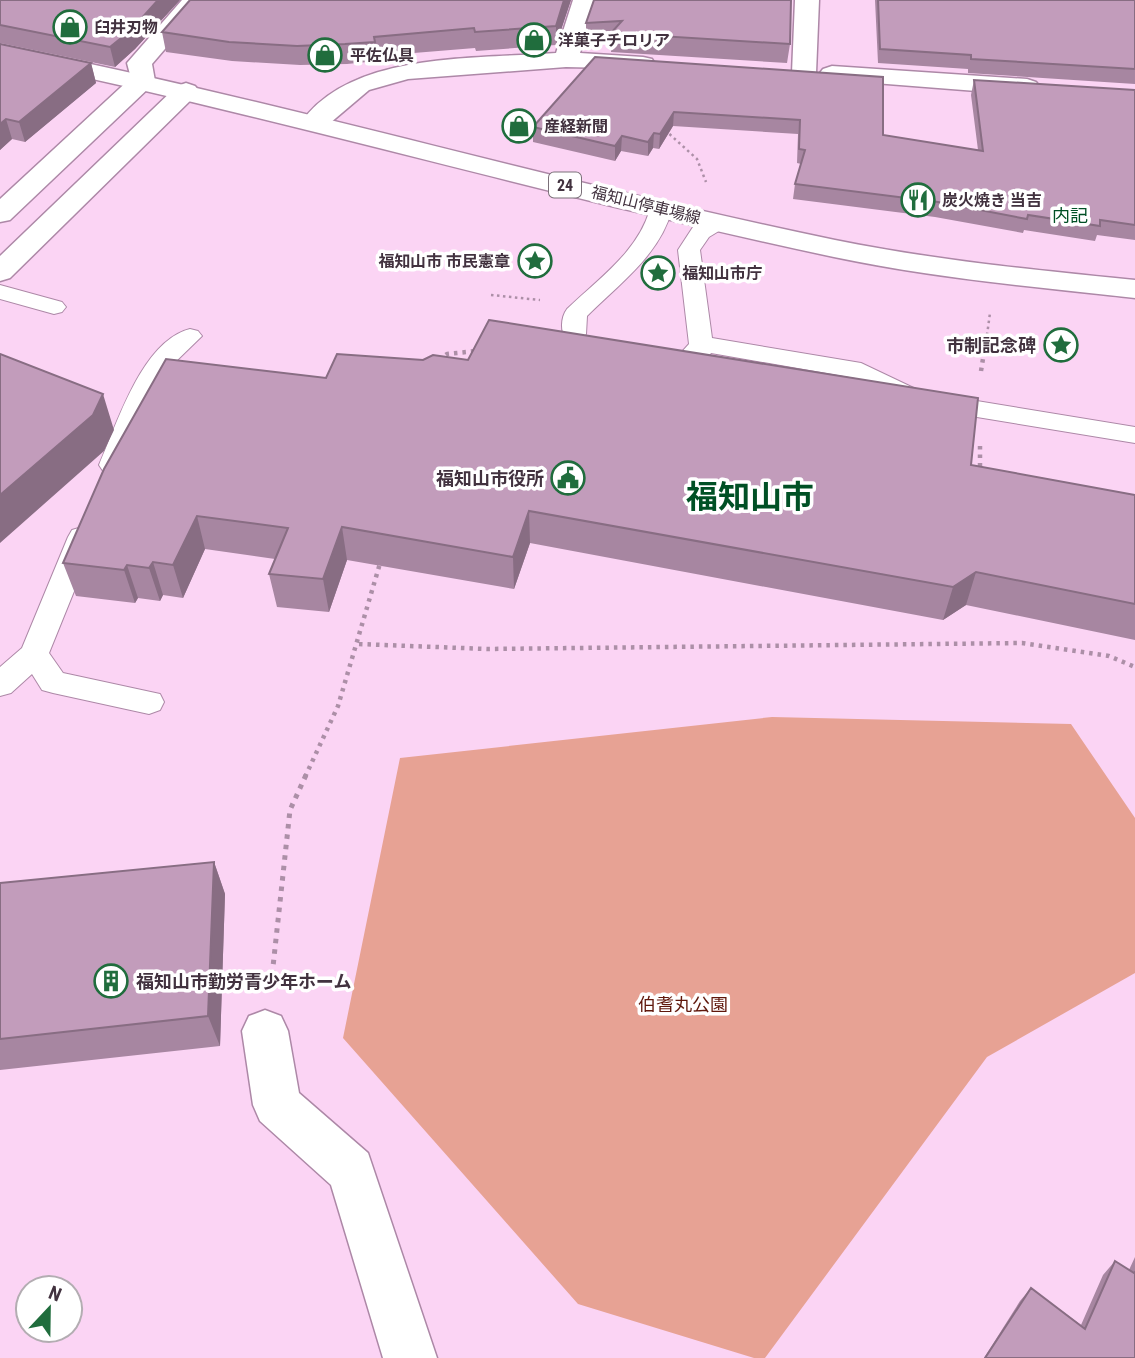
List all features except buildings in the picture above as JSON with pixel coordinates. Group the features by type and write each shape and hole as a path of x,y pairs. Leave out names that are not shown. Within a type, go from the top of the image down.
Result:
{"street":[{"path":"0,214 142,81 139,63 195,0"},
{"path":"566,60 585,0"},
{"path":"804,73 807,0"},
{"name":"福知山停車場線","path":"0,52 142,81 661,209 838,249 1000,275 1135,289"},
{"path":"314,123 360,85 406,72 566,60 672,66"},
{"path":"778,71 1052,89"},
{"path":"0,272 186,92"},
{"path":"265,1031 277,1105 351,1170 410,1358"}],"lane":[{"path":"601,339 565,336 575,314 649,240 659,225 661,209"},
{"path":"669,351 696,356 700,352 689,250 701,232 721,223"},
{"path":"0,292 54,307"},
{"path":"103,488 156,366 190,336"},
{"path":"701,344 861,371 916,399 1135,435"},
{"path":"0,685 34,654 92,513"},
{"path":"34,654 53,682 149,702"}],"path":[{"path":"662,128 697,159 708,187"},
{"path":"980,377 990,313"},
{"path":"437,361 447,354 486,350"},
{"path":"980,440 980,474"},
{"path":"265,1031 290,810 338,706 359,644 383,555"},
{"path":"359,644 487,649 1022,643 1109,656 1135,667"}],"green space":[{"name":"伯耆丸公園","path":"772,717 1071,724 1135,818 1135,973 987,1057 765,1358 754,1358 578,1304 343,1038 400,758"}],"place":[{"name":"臼井刃物","path":"70,27"},
{"name":"洋菓子チロリア","path":"534,40"},
{"name":"平佐仏具","path":"325,55"},
{"name":"産経新聞","path":"519,126"},
{"name":"炭火焼き 当吉","path":"918,200"},
{"name":"福知山市 市民憲章","path":"535,261"},
{"name":"福知山市庁","path":"658,273"},
{"name":"市制記念碑","path":"1061,345"},
{"name":"福知山市役所","path":"568,478"},
{"name":"福知山市勤労青少年ホーム","path":"111,981"}],"district":[{"name":"内記","path":"1070,215"},
{"name":"福知山市","path":"750,497"}]}
